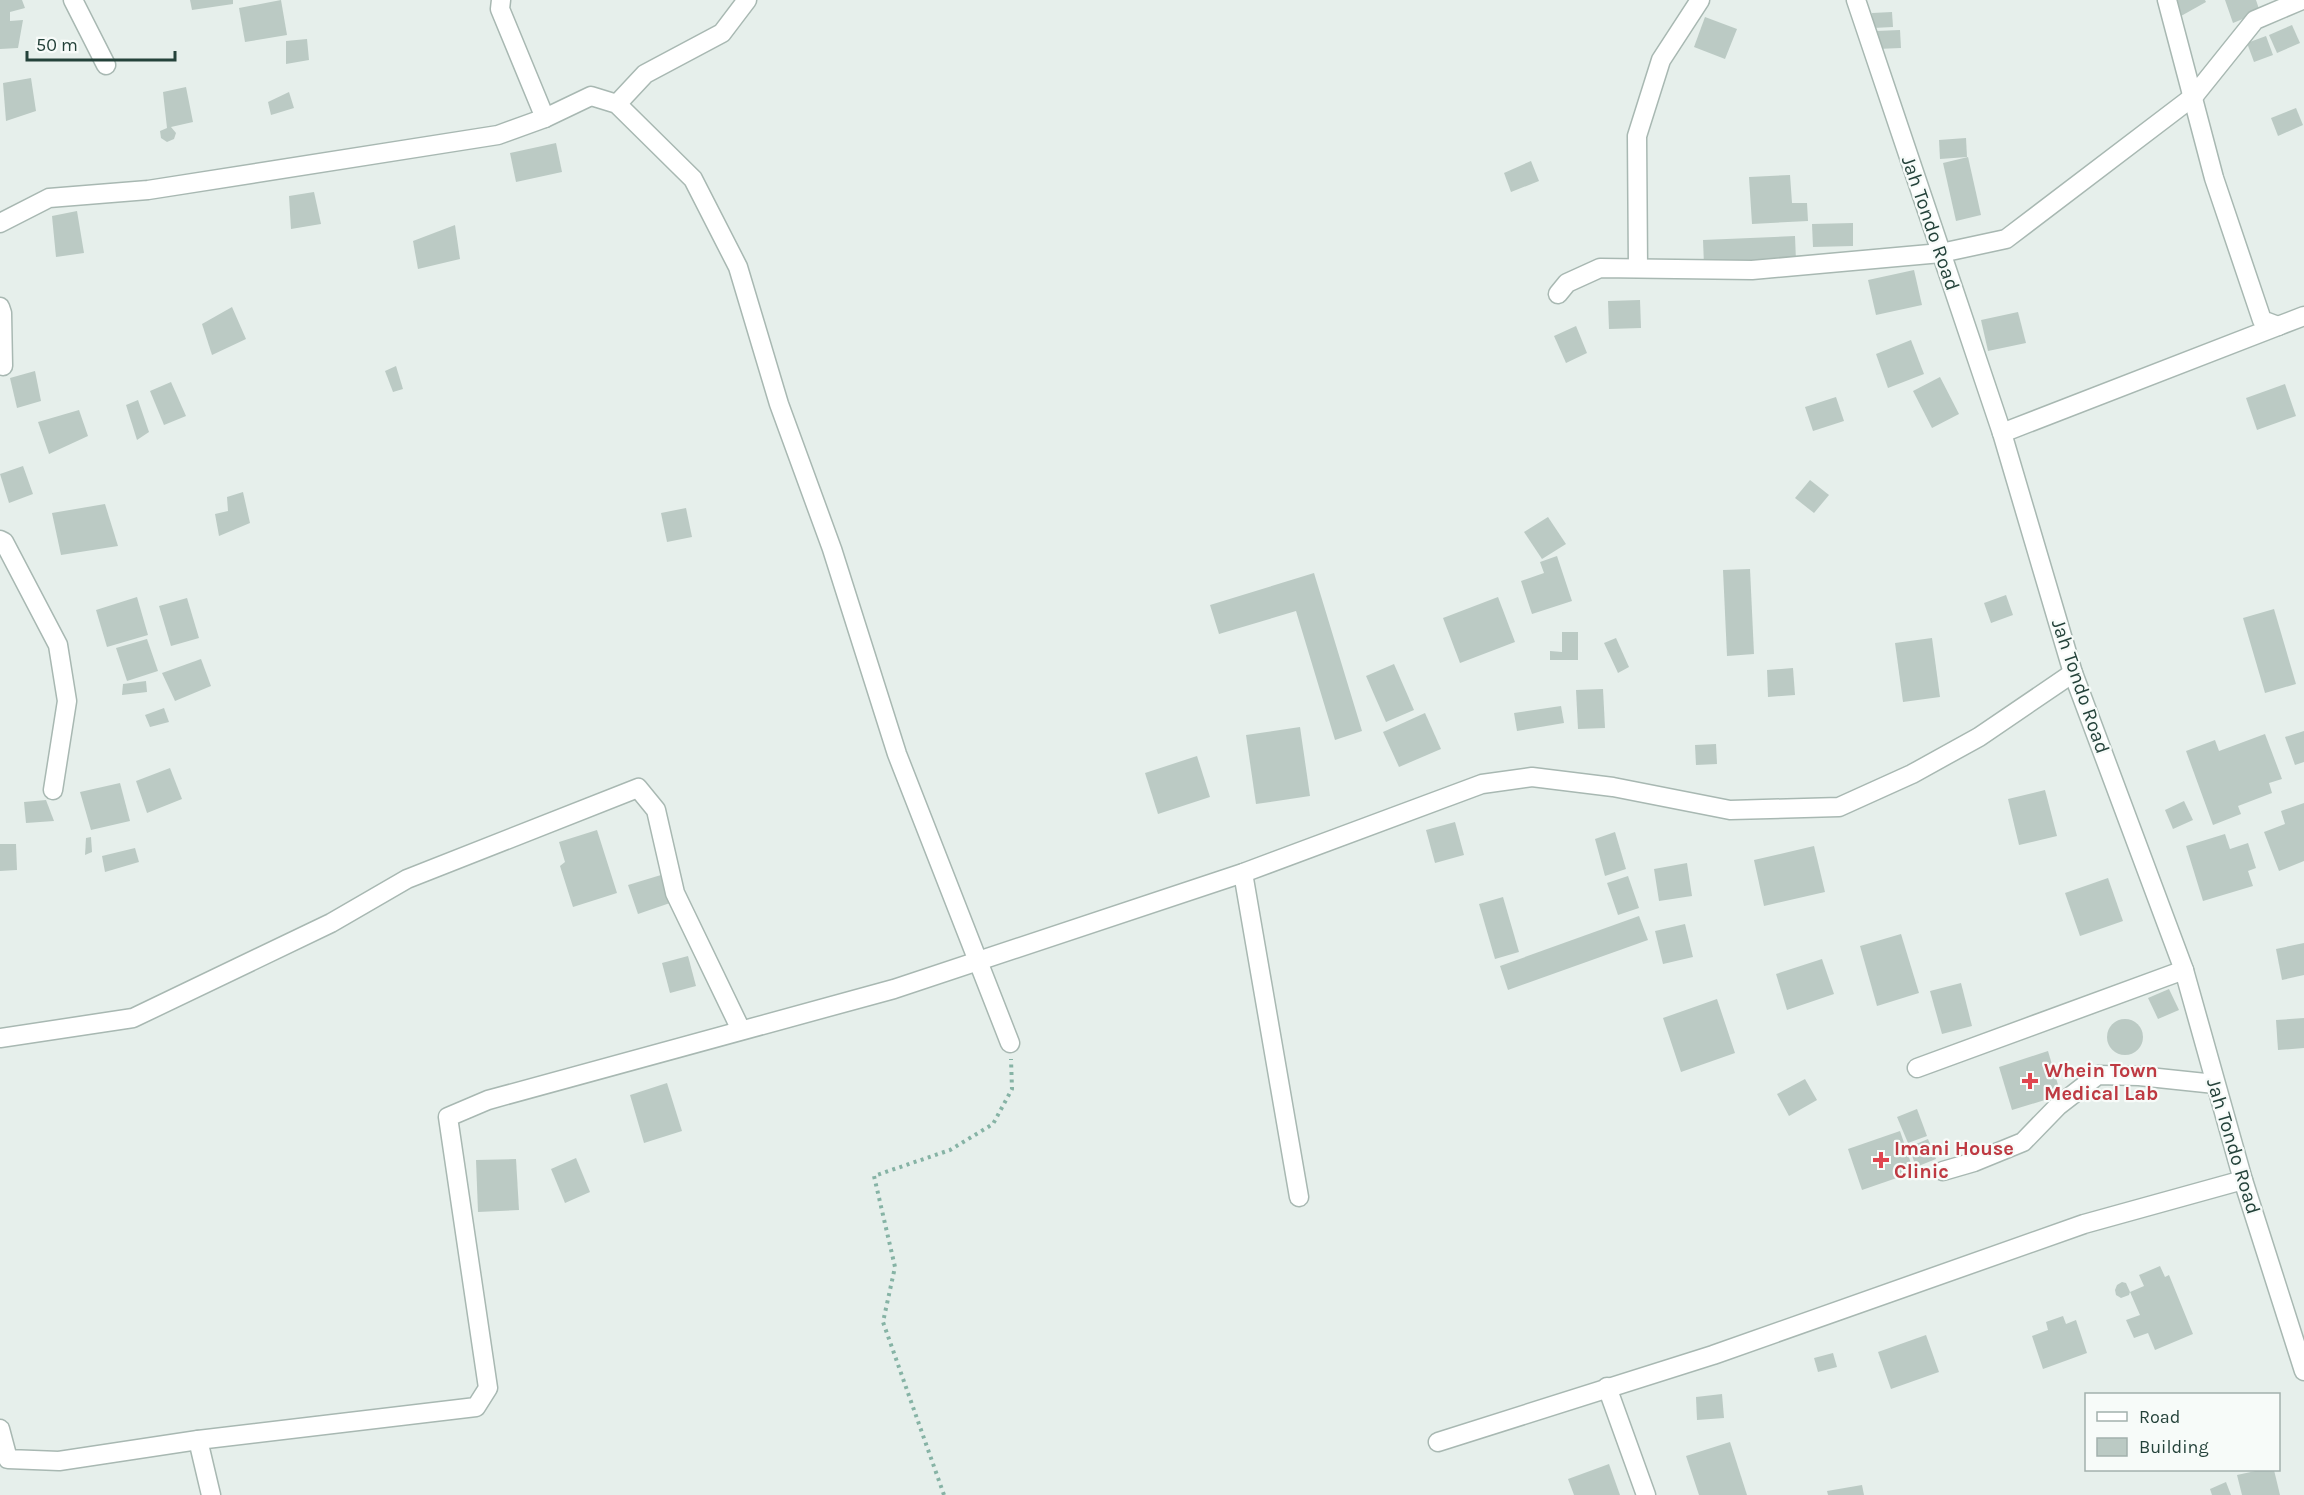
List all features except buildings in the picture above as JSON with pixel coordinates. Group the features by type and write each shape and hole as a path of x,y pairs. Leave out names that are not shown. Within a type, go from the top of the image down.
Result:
{"street":[{"path":"73,0 106,64"},
{"path":"501,0 500,9 545,118"},
{"path":"616,104 645,75 722,33 747,0"},
{"path":"1638,268 1638,136 1661,60 1700,0"},
{"name":"Jah Tondo Road","path":"1856,0 2002,433 2073,673 2184,970 2243,1180 2299,1341 2304,1371"},
{"path":"2167,0 2214,178 2262,320 2278,326"},
{"path":"1558,294 1567,283 1600,268 1752,270 1941,253 2006,239 2194,96 2255,20 2302,0"},
{"path":"0,223 49,198 148,190 498,135 545,118 591,96 616,104 693,179 738,267 779,404 832,549 897,754 1010,1043"},
{"path":"0,307 3,366"},
{"path":"2002,433 2304,316"},
{"path":"1,542 58,645 67,701 53,790"},
{"path":"0,1429 8,1459 59,1461 198,1440 476,1407 488,1388 448,1117 488,1100 894,988 1243,873 1482,784 1532,777 1613,787 1730,810 1839,807 1912,774 1979,737 2073,673"},
{"path":"0,1038 133,1018 331,922 407,879 638,789 656,810 675,892 741,1030"},
{"path":"1243,873 1299,1197"},
{"path":"1917,1068 2184,970"},
{"path":"1943,1171 1974,1162 2023,1142 2058,1106 2098,1075 2139,1076 2215,1084"},
{"path":"1438,1442 1713,1355 2084,1224 2243,1180"},
{"path":"1607,1387 1646,1495"},
{"path":"198,1440 211,1495"}],"path":[{"path":"944,1495 883,1323 895,1267 874,1176 950,1150 993,1124 1012,1089 1010,1043"}],"place":[{"name":"Whein Town Medical Lab","path":"2030,1081"},
{"name":"Imani House Clinic","path":"1881,1160"}]}
